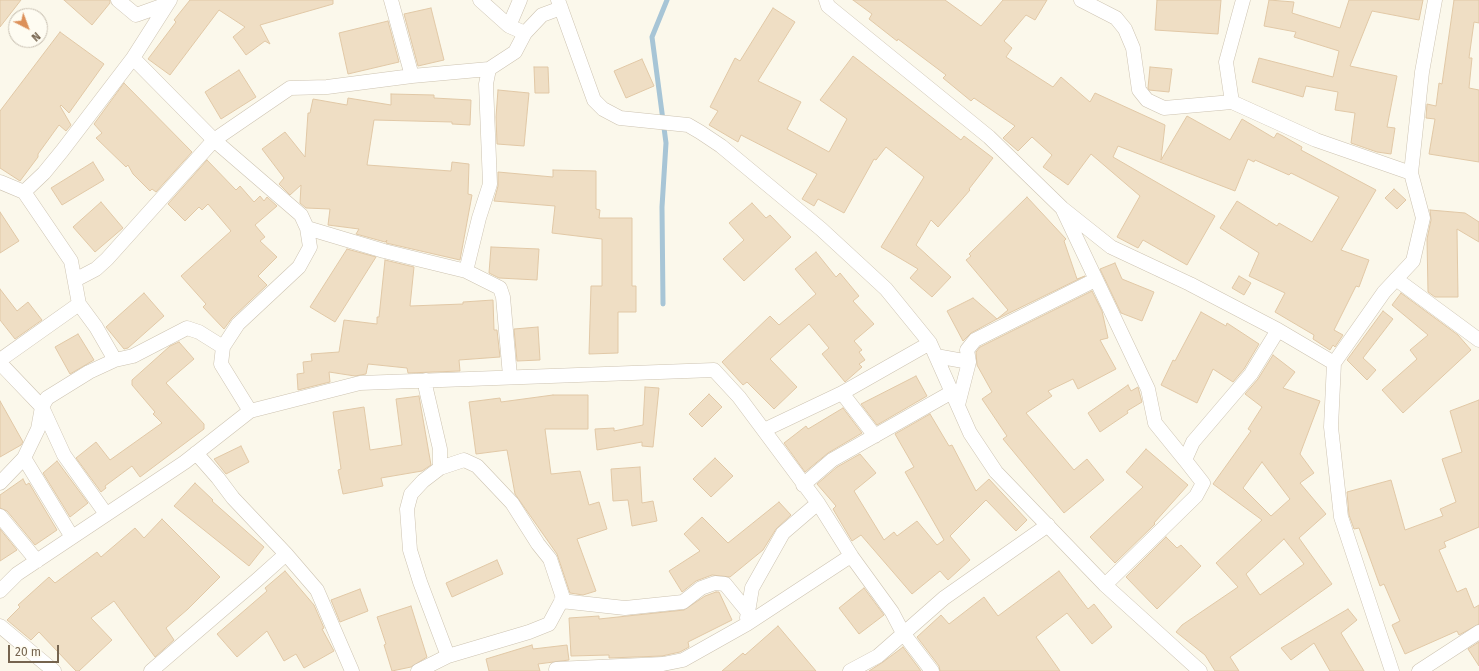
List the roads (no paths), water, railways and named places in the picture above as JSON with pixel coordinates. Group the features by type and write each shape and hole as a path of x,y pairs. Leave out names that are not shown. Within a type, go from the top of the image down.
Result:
{"street":[{"path":"118,0 136,15 169,2"},
{"path":"391,0 412,76"},
{"path":"480,0 509,26 525,33"},
{"path":"509,26 520,0"},
{"path":"826,0 828,6 989,137 1062,208 1111,247 1190,284 1278,330 1334,363"},
{"path":"1081,0 1116,18 1125,29 1133,48 1139,90 1146,100 1164,108 1232,102 1316,140 1411,173"},
{"path":"1232,102 1226,62 1242,0"},
{"path":"1392,671 1341,517 1331,427 1334,363 1384,292 1413,261 1423,218 1411,173 1422,72 1435,0"},
{"path":"24,192 48,168 133,58 169,2"},
{"path":"75,280 96,269 107,258 214,140 290,88 327,87 412,76 489,69 515,52 525,33 542,15 559,4 594,100 603,109 620,118 688,125 721,146 821,229 886,288 930,343 970,433 996,472 1105,585 1200,671"},
{"path":"133,58 214,140 301,215 307,228 310,247 299,266 238,324 223,347 221,364 250,411"},
{"path":"466,271 479,218 490,184 486,84 489,69"},
{"path":"0,182 24,192 71,261 79,304 96,327 115,360"},
{"path":"1062,208 1148,390 1155,423 1203,483 1196,496 1105,585"},
{"path":"307,228 384,251 466,271 500,288 503,297 510,376"},
{"path":"1396,279 1479,340"},
{"path":"958,405 969,362 967,350 975,340 1095,280"},
{"path":"79,304 0,361 42,407 64,455 106,514"},
{"path":"0,483 24,458 38,429 42,407 46,398 89,372 115,360 133,356 187,328 199,332 223,347"},
{"path":"1185,460 1192,442 1251,374 1278,330"},
{"path":"764,430 842,393 930,343"},
{"path":"936,356 969,362"},
{"path":"0,591 17,574 196,453 250,411 360,383 510,376 714,370 739,397 803,485 818,503 852,557 892,612 903,633 932,671"},
{"path":"426,380 426,388 440,449 440,468"},
{"path":"803,485 832,460 952,392"},
{"path":"842,393 875,436"},
{"path":"196,453 233,498 286,554 317,590 352,671"},
{"path":"24,458 72,537"},
{"path":"423,670 448,656 529,632 549,624 563,598 550,559 538,544 512,503 486,474 477,466 464,460 440,468 423,481 411,494 407,509 410,550 420,582 448,656"},
{"path":"747,618 752,588 783,533 818,503"},
{"path":"0,516 37,561"},
{"path":"850,671 878,656 944,598 1048,525"},
{"path":"151,671 258,580 286,554"},
{"path":"556,669 661,668 683,660 747,618 846,559 852,557"},
{"path":"561,601 625,608 683,602 701,588 715,583 725,584 747,618"},
{"path":"0,626 54,671"},
{"path":"1419,671 1479,632"}],"waterway":[{"path":"663,304 662,207 666,143 652,37 667,0"}]}
